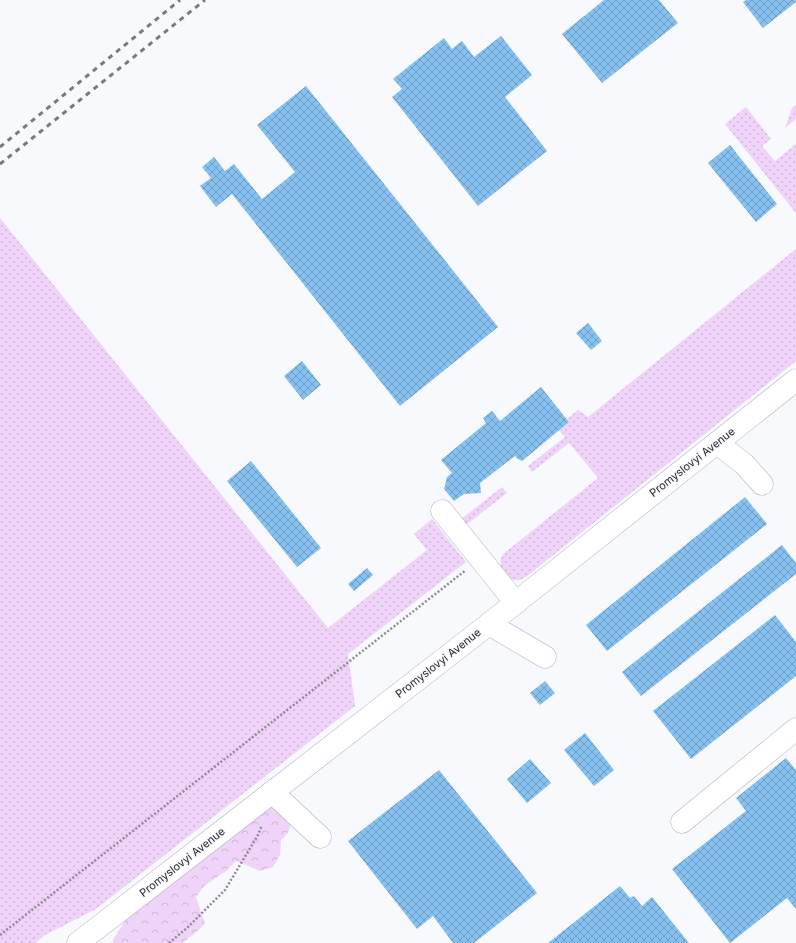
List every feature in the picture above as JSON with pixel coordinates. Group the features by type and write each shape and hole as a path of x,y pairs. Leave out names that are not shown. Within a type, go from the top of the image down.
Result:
{"street":[{"name":"Promyslovyi Avenue","path":"81,942 516,603 796,380"},
{"path":"717,443 744,464 762,484"},
{"path":"442,511 516,603"},
{"path":"489,624 545,657"},
{"path":"682,822 796,729"},
{"path":"272,792 320,837"}],"path":[{"path":"0,935 480,559"},
{"path":"169,943 187,928 225,890 258,835 263,821"}],"green space":[{"path":"796,105 796,119 785,128 792,108"},
{"path":"746,107 771,139 762,146 775,161 796,144 796,213 725,124"},
{"path":"0,218 328,628 427,550 414,534 432,519 466,562 348,654 355,706 96,909 45,935 35,943 0,943"},
{"path":"796,249 796,361 526,577 516,580 507,576 502,569 502,556 598,478 569,443 532,472 528,466 565,437 559,430 569,422 567,419 578,410 588,417"},
{"path":"502,487 507,493 466,525 461,519"},
{"path":"284,794 290,812 291,824 286,835 281,840 280,855 273,867 260,871 236,861 226,871 204,886 196,897 205,924 182,943 113,943 113,940 129,914"}],"building":[{"path":"604,0 659,0 678,23 602,83 562,34"},
{"path":"746,0 796,0 796,2 763,28 743,2"},
{"path":"501,36 532,75 505,97 547,151 478,206 392,97 402,89 393,79 444,38 452,49 462,41 474,57"},
{"path":"306,86 498,327 400,406 232,194 216,207 200,186 211,178 202,167 214,157 225,171 234,164 262,199 295,172 257,125"},
{"path":"730,145 777,204 756,222 708,163"},
{"path":"588,323 602,341 591,350 576,333"},
{"path":"302,361 321,385 303,400 284,376"},
{"path":"541,387 569,422 522,461 515,456 480,483 481,493 464,494 454,501 444,489 447,477 452,473 441,460 486,423 483,418 492,411 500,421"},
{"path":"251,461 321,548 297,567 227,481"},
{"path":"745,497 767,524 607,651 586,625"},
{"path":"782,545 796,563 796,574 641,696 622,672"},
{"path":"367,568 373,575 354,591 348,584"},
{"path":"775,615 796,642 796,676 691,759 653,711"},
{"path":"545,681 555,693 540,705 530,693"},
{"path":"585,733 614,770 594,786 564,750"},
{"path":"786,758 796,770 796,909 787,898 730,943 672,869 746,811 736,798"},
{"path":"530,759 551,783 527,803 507,779"},
{"path":"439,770 537,893 474,943 453,943 433,916 417,929 348,841"},
{"path":"620,886 630,898 634,896 642,906 652,897 689,943 548,943"}],"railway":[{"path":"0,147 180,0"},
{"path":"0,164 205,0"}]}
